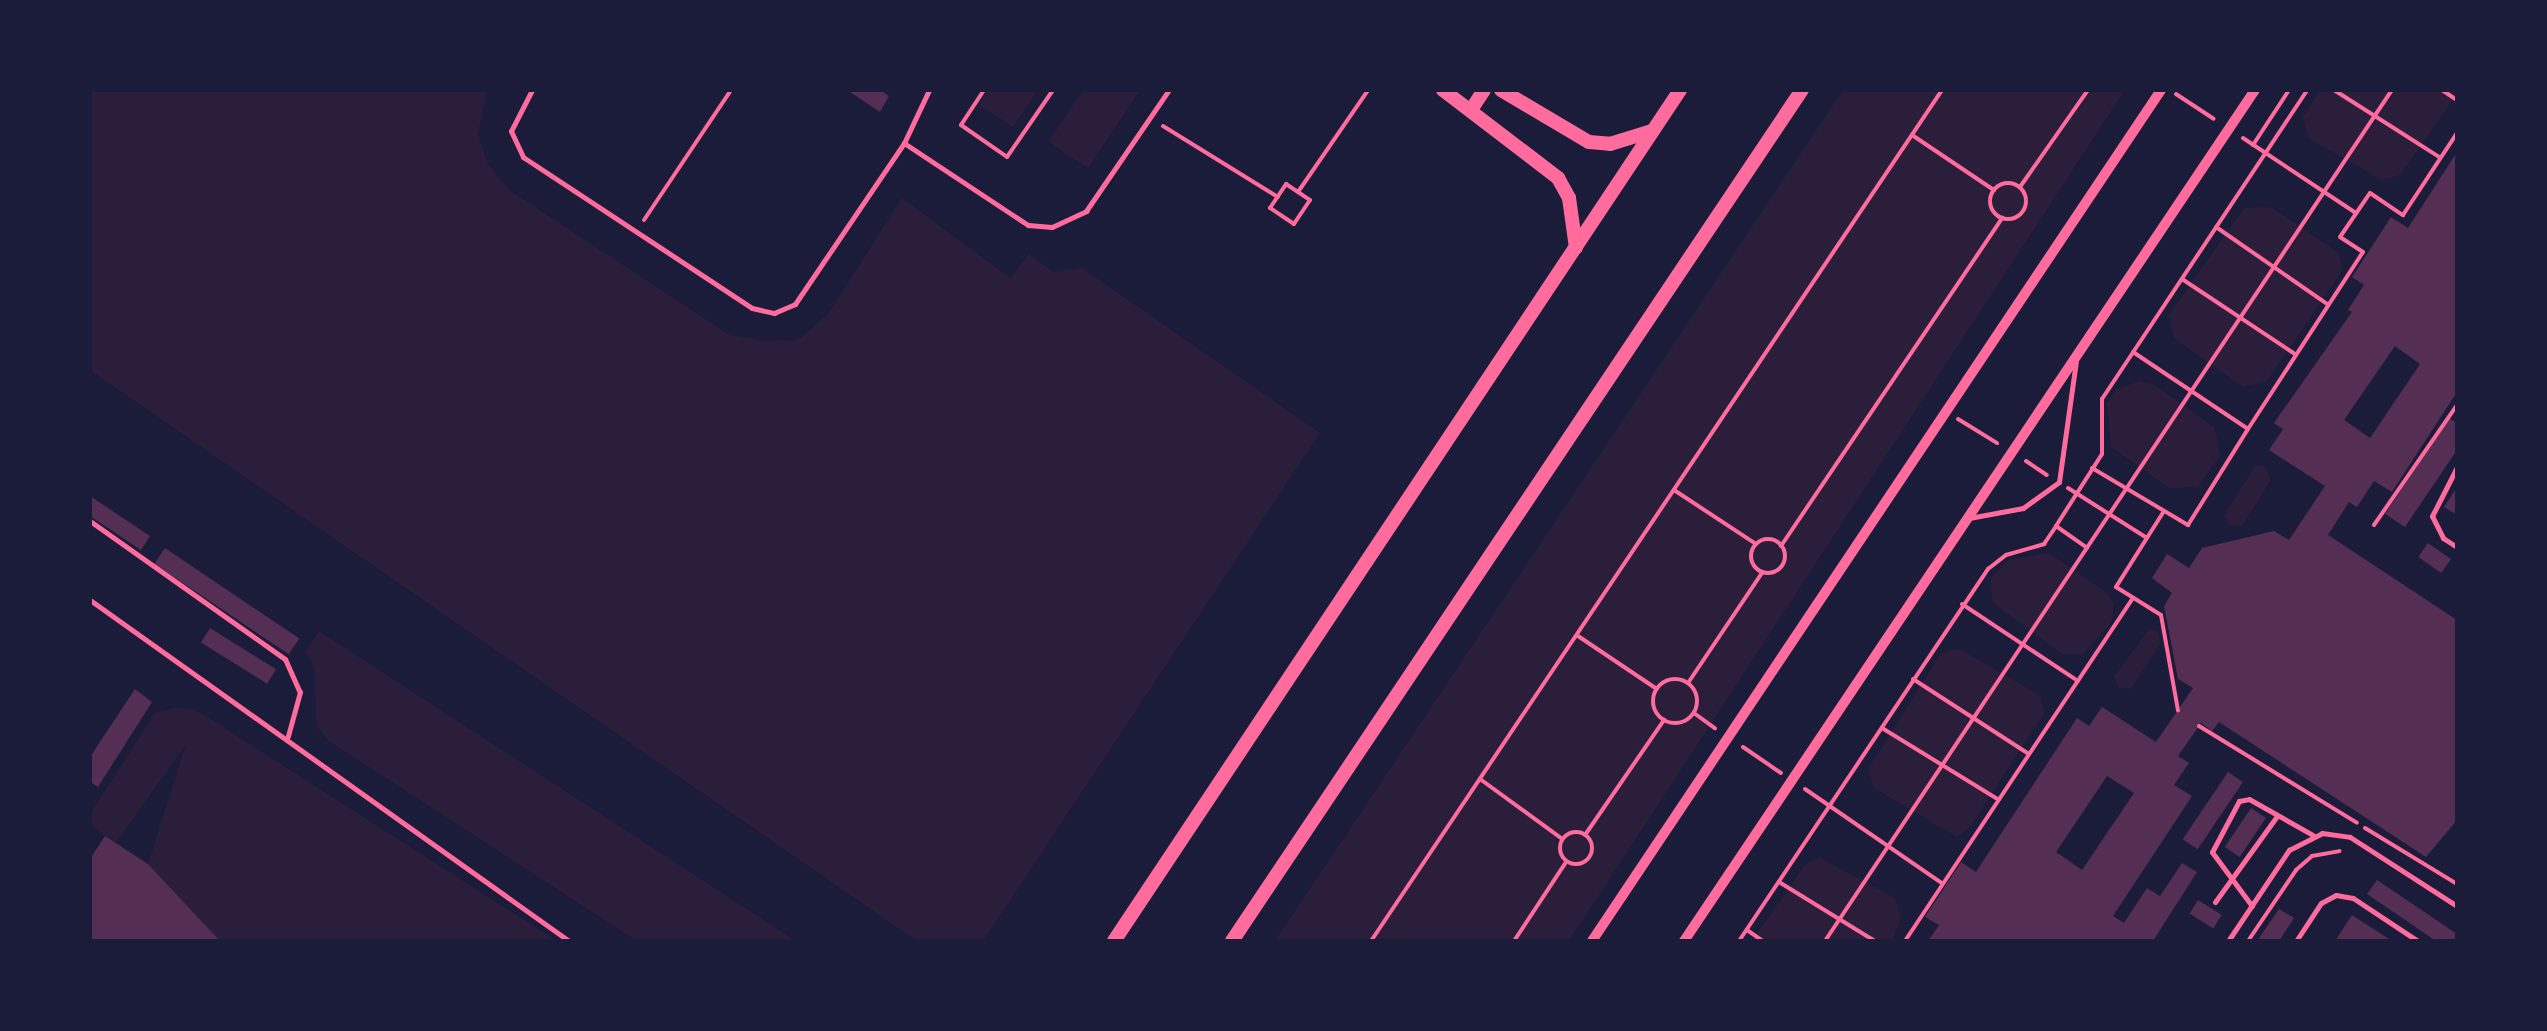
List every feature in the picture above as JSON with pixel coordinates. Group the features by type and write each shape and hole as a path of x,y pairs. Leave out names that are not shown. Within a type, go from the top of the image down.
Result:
{"street":[{"path":"1443,90 1558,178 1570,198 1576,248"},
{"path":"1471,110 1484,90"},
{"path":"1501,90 1590,142 1610,144 1653,131"},
{"path":"1114,941 1680,90"},
{"path":"1232,941 1802,90"},
{"path":"1592,941 2162,90"},
{"path":"1684,941 2080,343 2256,90"}],"lane":[{"path":"532,90 514,116 514,145 752,308 785,310 904,143 929,90"},
{"path":"904,143 1028,225 1052,228 1086,210 1169,90"},
{"path":"1966,518 2023,508 2059,482 2080,343"},
{"path":"2457,468 2432,516 2434,528 2457,547"},
{"path":"90,520 285,659 300,692 288,736"},
{"path":"90,600 288,736 570,941"},
{"path":"2252,906 2212,847 2239,801 2249,798 2313,835 2350,837 2456,905"},
{"path":"2215,902 2277,816"},
{"path":"2228,941 2290,850 2313,835"},
{"path":"2296,941 2322,904 2345,895 2418,941"}],"path":[{"path":"636,232 731,90"},
{"path":"984,90 961,126 1007,157 1053,90"},
{"path":"1298,192 1368,90"},
{"path":"1374,940 1942,90"},
{"path":"2020,187 2088,90"},
{"path":"2170,90 2356,213"},
{"path":"2253,145 2290,90"},
{"path":"1739,941 1988,569 2006,555 2044,544 2102,454 2099,408 2307,90"},
{"path":"2334,90 2440,158"},
{"path":"1825,941 2392,90"},
{"path":"2442,90 2457,100"},
{"path":"1150,117 1278,196"},
{"path":"2092,468 2188,525 2363,252 2340,237 2370,192 2403,214 2457,133"},
{"path":"1912,135 1994,190"},
{"path":"2002,218 1992,209 1994,190 2004,183 2020,187"},
{"path":"1286,184 1310,200 1294,224 1270,208 1278,196 1286,184"},
{"path":"1688,683 1762,572 1782,566 1781,546 2002,218 2022,213 2026,200 2020,187"},
{"path":"2216,227 2328,305"},
{"path":"2182,279 2296,355"},
{"path":"2134,352 2248,429"},
{"path":"2374,525 2457,405"},
{"path":"1674,490 1756,544"},
{"path":"2164,511 2116,587 2161,615 2178,710"},
{"path":"2056,526 2087,548"},
{"path":"1756,544 1769,539 1781,546"},
{"path":"1756,544 1751,560 1762,572"},
{"path":"1905,941 2133,598"},
{"path":"1962,604 2078,681"},
{"path":"1576,635 1657,689"},
{"path":"1913,679 2029,754"},
{"path":"1668,680 1688,683 1696,694 1694,714 1677,723 1664,720 1654,710 1657,689 1668,680"},
{"path":"1694,714 1943,884"},
{"path":"1562,839 1585,835 1664,720"},
{"path":"2199,726 2457,884"},
{"path":"1882,728 1999,800"},
{"path":"1480,779 1562,839 1566,862 1514,941"},
{"path":"1566,862 1590,858 1585,835"},
{"path":"1779,882 1875,941"},
{"path":"1746,930 1763,941"}],"shaded area":[{"path":"90,90 487,90 478,134 487,163 509,190 728,334 764,341 798,340 828,314 902,198 1010,278 1029,254 1053,272 1082,268 1320,433 983,941 917,941 90,370"},
{"path":"989,90 1038,90 1013,127 979,105"},
{"path":"1083,90 1140,90 1088,168 1048,142"},
{"path":"1843,90 2125,90 1569,941 1275,941"},
{"path":"2320,90 2457,90 2457,94 2400,175 2382,180 2308,138 2303,117"},
{"path":"2271,207 2339,253 2342,271 2267,381 2243,387 2174,338 2169,315 2244,208"},
{"path":"2139,381 2155,385 2215,428 2220,456 2198,487 2169,488 2111,447 2107,403 2116,390"},
{"path":"2255,466 2265,466 2271,480 2242,526 2229,525 2224,515"},
{"path":"2049,553 2107,593 2114,604 2112,622 2083,654 2062,654 1992,602 1991,578 2008,560"},
{"path":"2149,629 2158,631 2161,643 2131,689 2119,688 2114,677"},
{"path":"319,631 796,941 637,941 329,741 316,726 315,670 306,651"},
{"path":"1960,649 2039,695 2045,712 1970,827 1957,837 1874,788 1868,769 1941,653"},
{"path":"173,708 198,711 557,941 220,941 148,864 186,744 116,843 90,825 90,814 155,713"},
{"path":"1819,857 1895,898 1901,917 1892,941 1752,941 1804,866"}],"building":[{"path":"847,90 880,90 889,96 880,112"},
{"path":"2457,152 2457,392 2392,492 2374,481 2357,507 2349,502 2328,535 2457,620 2457,820 2426,857 2219,722 2212,731 2201,723 2178,756 2189,763 2174,785 2192,796 2113,916 2124,923 2147,888 2160,896 2182,863 2197,872 2153,941 1928,941 1939,925 1925,917 1961,862 1976,872 2077,718 2089,726 2102,707 2156,742 2193,688 2178,679 2164,606 2172,593 2152,578 2167,554 2189,568 2202,548 2274,531 2289,540 2325,486 2269,450 2283,429 2274,423 2352,312 2348,310 2364,285 2352,277 2391,217 2408,228","holes":["2395,346 2420,364 2370,438 2344,420","2107,776 2134,793 2082,870 2056,852"]},
{"path":"2449,418 2457,423 2457,450 2405,527 2385,514"},
{"path":"2457,487 2457,515 2444,507"},
{"path":"90,496 150,536 141,550 90,516"},
{"path":"2428,543 2451,559 2441,573 2418,557"},
{"path":"165,548 299,639 289,654 154,564"},
{"path":"210,628 276,669 267,684 201,642"},
{"path":"135,689 152,702 98,787 90,782 90,757"},
{"path":"2228,772 2243,782 2198,849 2183,839"},
{"path":"2251,808 2266,818 2240,857 2225,847"},
{"path":"105,836 148,864 220,941 90,941 90,859"},
{"path":"2377,880 2457,934 2457,941 2436,941 2367,894"},
{"path":"2198,900 2222,915 2213,928 2190,914"},
{"path":"2279,909 2294,918 2279,941 2257,941"},
{"path":"2352,915 2392,941 2335,941"}]}
